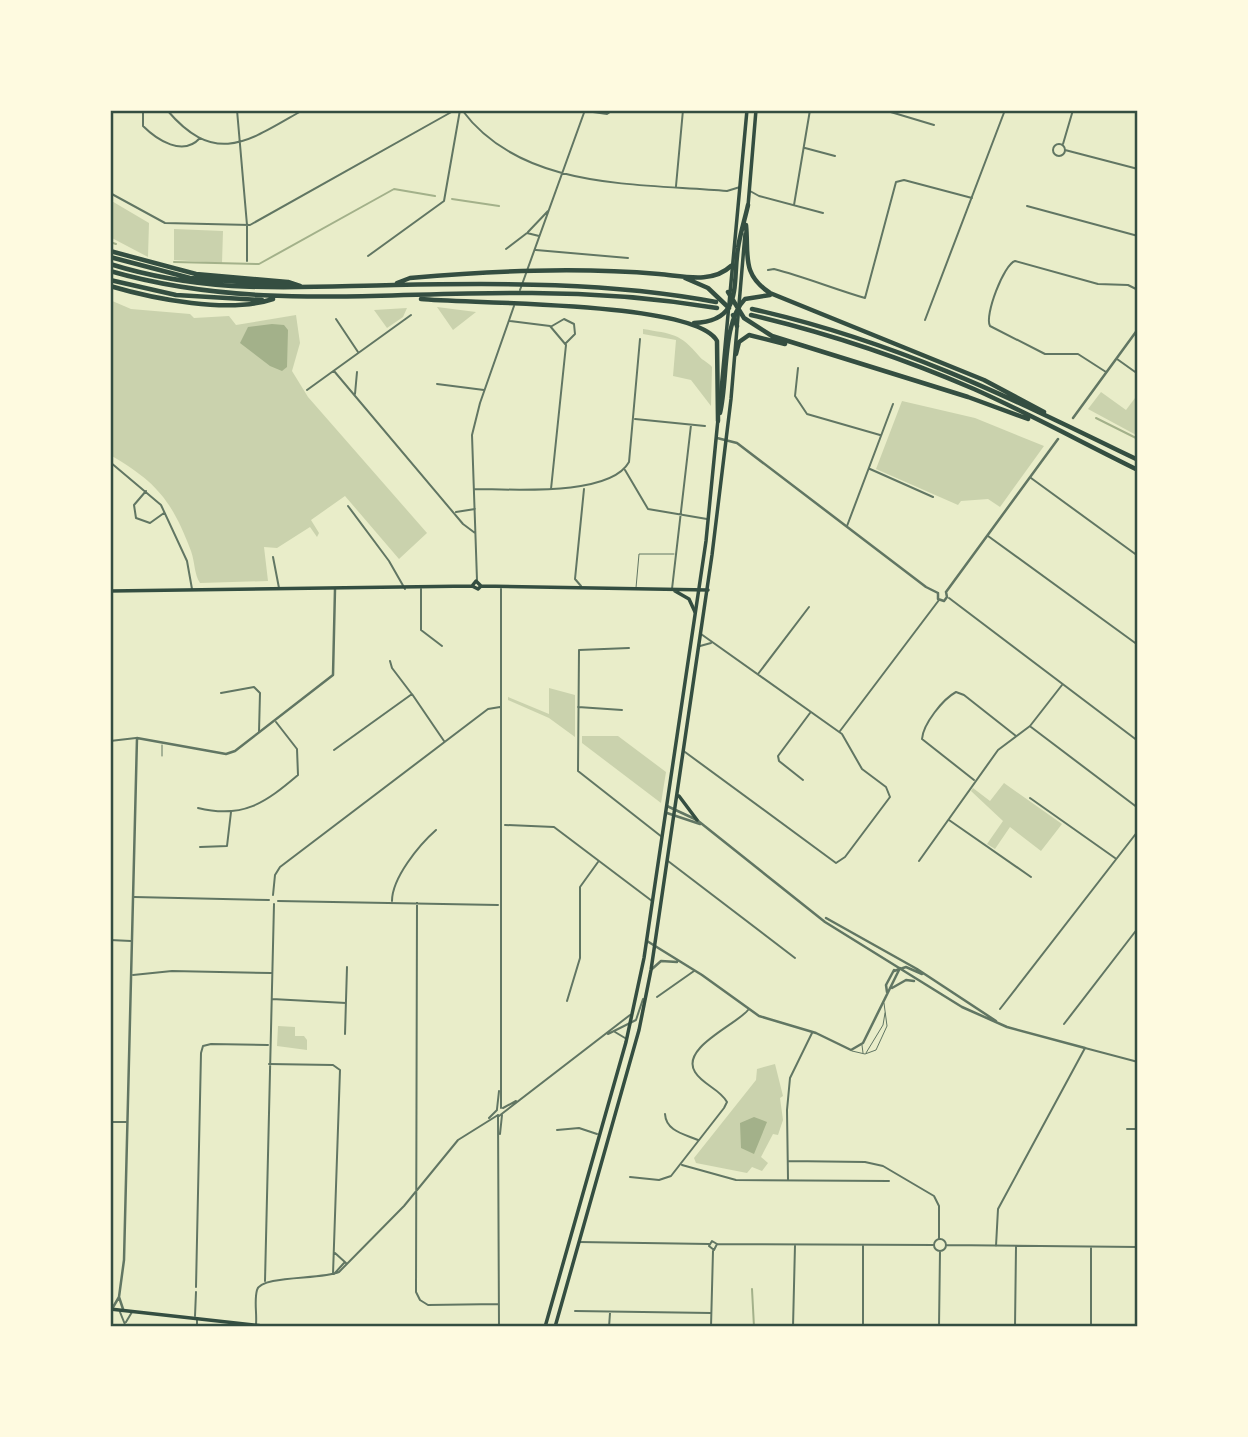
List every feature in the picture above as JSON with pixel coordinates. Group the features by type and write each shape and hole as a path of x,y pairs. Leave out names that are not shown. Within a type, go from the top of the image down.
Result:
{"highway":[{"path":"718,421 726,388 738,247 748,205"},
{"path":"746,225 749,272 762,288 778,298 984,380 1034,404 1054,419"},
{"path":"110,251 196,274 288,282 301,287"},
{"path":"110,257 190,278 301,287 557,284 626,289 716,305 573,294 273,298 166,286 110,271"},
{"path":"110,264 150,275 219,287 301,287"},
{"path":"394,285 410,278 509,271 597,270 715,277 731,266"},
{"path":"677,276 708,288 758,330 824,354"},
{"path":"110,279 193,297 258,301 273,298"},
{"path":"110,286 160,298 210,303 258,304 273,298"},
{"path":"728,292 737,326"},
{"path":"690,323 708,321 753,296 778,298"},
{"path":"406,298 617,309 690,323 707,329 717,341 718,421"},
{"path":"1138,460 1054,419 897,350 842,332 751,312 911,363 976,390 1138,470"},
{"path":"736,354 744,338 756,335 932,385 1048,426"}],"main road":[{"path":"728,292 747,110"},
{"path":"732,308 746,225 756,110"},
{"path":"555,1327 647,995 708,590 737,326"},
{"path":"545,1327 626,1042 647,941 699,590 718,421"},
{"path":"472,586 477,581 481,586"},
{"path":"110,591 472,586 478,589 481,586 708,590"},
{"path":"673,590 689,599 695,613"},
{"path":"678,794 682,804 697,820"},
{"path":"111,1309 271,1327"}],"street":[{"path":"143,110 143,126 173,146 185,147 200,138"},
{"path":"167,110 180,125 200,138 222,143 240,143 303,110"},
{"path":"237,110 247,225 247,261"},
{"path":"110,193 164,222 247,225 455,110"},
{"path":"368,256 444,201 461,110 511,152 562,174 727,191 741,187"},
{"path":"477,581 472,435 484,390 585,111 607,114 612,110"},
{"path":"676,186 683,110"},
{"path":"794,205 810,110"},
{"path":"884,110 934,125"},
{"path":"925,320 1005,110"},
{"path":"1073,110 1062,145 1065,150 1138,169"},
{"path":"1062,145 1056,145 1054,153 1062,156 1065,150"},
{"path":"804,148 835,156"},
{"path":"768,270 774,268 824,282 865,298 896,182 904,180 972,198"},
{"path":"749,190 759,197 823,213"},
{"path":"1027,206 1138,236"},
{"path":"506,249 527,233 550,208"},
{"path":"527,233 540,237"},
{"path":"535,250 628,258"},
{"path":"1106,372 1078,354 1045,354 990,326 988,317 999,285 1007,266 1015,261 1098,284 1128,285 1138,290"},
{"path":"307,390 411,315"},
{"path":"336,319 359,353"},
{"path":"509,321 551,326 564,319 574,324 575,334 565,344 551,489"},
{"path":"551,326 565,344"},
{"path":"1073,418 1138,329"},
{"path":"474,489 584,488 625,469 629,462 634,419 640,339"},
{"path":"1116,358 1138,374"},
{"path":"798,368 795,396 807,414 881,435"},
{"path":"334,371 476,533"},
{"path":"355,395 357,372"},
{"path":"437,384 484,390"},
{"path":"846,527 892,404"},
{"path":"634,419 705,426"},
{"path":"673,590 691,425"},
{"path":"717,438 737,443 926,587 938,593 946,592 1058,439"},
{"path":"110,462 147,490 165,512 187,561 192,590"},
{"path":"869,468 933,497"},
{"path":"625,469 644,506 653,511 708,519"},
{"path":"1030,477 1138,556"},
{"path":"582,588 575,579 584,488"},
{"path":"147,490 134,505 136,517 150,523 165,512"},
{"path":"348,506 390,561 405,589"},
{"path":"455,512 475,509"},
{"path":"987,536 1138,645"},
{"path":"273,557 279,589"},
{"path":"421,588 421,630 442,646"},
{"path":"499,1327 501,588"},
{"path":"110,741 137,738 226,754 235,751 333,675 335,589"},
{"path":"946,592 947,597 1138,741"},
{"path":"938,593 939,600"},
{"path":"839,732 939,600 947,597"},
{"path":"757,674 809,607"},
{"path":"684,751 836,863 845,858 890,797 886,787 862,769 839,732 701,634"},
{"path":"700,646 712,643"},
{"path":"629,648 579,650 577,707 580,774 662,838"},
{"path":"390,661 391,668 445,742"},
{"path":"919,861 998,750 1030,726 1062,684"},
{"path":"221,693 254,687 260,693 259,733"},
{"path":"975,781 922,739 922,731 950,696 957,692 964,695 1017,736"},
{"path":"334,750 412,694"},
{"path":"269,900 273,895 275,876 280,867 488,709 501,706"},
{"path":"577,707 622,710"},
{"path":"803,780 781,763 778,756 810,712"},
{"path":"198,808 231,811 254,808 298,775 297,749 275,721"},
{"path":"1030,726 1138,808"},
{"path":"125,1325 119,1297 124,1260 137,738"},
{"path":"1030,798 1115,859"},
{"path":"667,806 697,820 825,918 919,982 962,1007 999,1023 1138,1062"},
{"path":"200,847 227,846 231,811"},
{"path":"666,813 703,825"},
{"path":"948,819 1031,877"},
{"path":"501,822 505,825 554,827 652,902"},
{"path":"501,828 505,825"},
{"path":"392,902 392,889 426,839 436,830"},
{"path":"999,1009 1138,831"},
{"path":"567,1001 580,958 580,887 599,861"},
{"path":"668,861 795,958"},
{"path":"273,895 278,901"},
{"path":"133,897 269,900 274,904"},
{"path":"274,904 278,901 500,905"},
{"path":"417,903 416,1292 420,1300 428,1305 499,1304"},
{"path":"256,1325 257,1290 265,1281 274,904"},
{"path":"825,918 925,974 999,1023"},
{"path":"1065,1024 1138,928"},
{"path":"110,940 132,941"},
{"path":"647,941 695,970 748,1009 769,1020 813,1032 848,1049 857,1049 863,1043 900,968"},
{"path":"895,958 900,968"},
{"path":"651,970 664,960 680,963"},
{"path":"893,964 894,971"},
{"path":"345,1034 347,967"},
{"path":"887,992 886,985 894,971 900,968 925,974"},
{"path":"657,998 695,970"},
{"path":"131,975 172,971 272,973"},
{"path":"887,992 906,979 919,982"},
{"path":"607,1035 636,1020 640,1003 647,995"},
{"path":"271,999 346,1003"},
{"path":"630,1177 665,1179 681,1165 727,1102 696,1075 692,1067 694,1058 706,1040 738,1022 748,1009"},
{"path":"265,1281 333,1275 416,1192 458,1140 607,1035 632,1013"},
{"path":"788,1180 790,1078 813,1032"},
{"path":"613,1033 620,1033 626,1042"},
{"path":"196,1287 203,1046 270,1045"},
{"path":"996,1246 998,1209 1085,1048"},
{"path":"1134,1060 1138,1056"},
{"path":"269,1064 333,1065 340,1070 333,1275"},
{"path":"499,1090 500,1135"},
{"path":"501,1097 508,1104"},
{"path":"500,1112 516,1101"},
{"path":"665,1114 670,1128 699,1141"},
{"path":"487,1120 498,1125"},
{"path":"110,1122 127,1122"},
{"path":"557,1130 579,1128 601,1136"},
{"path":"1127,1129 1138,1129"},
{"path":"788,1161 865,1162 916,1184 938,1202 939,1239 934,1245"},
{"path":"681,1165 736,1180 889,1181"},
{"path":"939,1239 946,1245 1138,1247"},
{"path":"578,1242 709,1244 712,1241 717,1244 934,1245 940,1251"},
{"path":"709,1244 713,1250"},
{"path":"711,1327 713,1250 717,1244"},
{"path":"793,1327 795,1244"},
{"path":"863,1245 863,1327"},
{"path":"939,1327 940,1251 946,1245"},
{"path":"1015,1327 1016,1246"},
{"path":"1091,1246 1091,1327"},
{"path":"335,1252 346,1263"},
{"path":"196,1292 197,1327"},
{"path":"111,1309 119,1297"},
{"path":"125,1325 132,1311"},
{"path":"575,1311 711,1313"},
{"path":"610,1312 610,1327"}],"lane":[{"path":"636,589 639,554 676,554"},
{"path":"162,757 163,741"},
{"path":"848,1049 865,1054 875,1051 884,1036 884,1000"},
{"path":"865,1054 883,1025 886,1011"},
{"path":"863,1043 861,1052 865,1054"}],"shaded area":[{"path":"110,200 149,223 148,257 110,237"},
{"path":"174,229 223,231 222,263 174,260"},
{"path":"110,300 131,309 190,314 194,318 229,316 236,325 296,315 300,343 292,371 308,397 427,533 399,559 345,496 311,520 319,533 317,537 310,527 277,548 264,547 268,581 200,583 191,551 177,519 161,494 140,474 110,455"},
{"path":"437,307 476,312 453,330"},
{"path":"407,308 403,317 387,328 374,310"},
{"path":"284,325 288,330 287,367 282,371 270,366 240,343 248,327"},
{"path":"643,329 681,339 712,367 711,406 691,380 673,376 676,340 643,334"},
{"path":"1101,392 1126,410 1138,394 1138,436 1088,409"},
{"path":"902,401 975,418 1044,446 1000,507 988,499 961,501 958,505 876,469"},
{"path":"549,688 575,695 575,737 549,718 508,700 508,697 549,714"},
{"path":"582,736 618,736 666,772 661,803 582,743"},
{"path":"1004,783 1062,824 1041,851 1010,827 995,849 987,844 1003,821 971,791 973,788 990,801"},
{"path":"278,1026 295,1027 295,1036 304,1036 307,1040 307,1050 277,1046"},
{"path":"775,1064 783,1096 780,1098 783,1120 778,1135 773,1134 761,1157 768,1163 762,1171 752,1167 747,1173 696,1163 694,1158 756,1080 757,1069"},
{"path":"754,1117 767,1122 754,1154 741,1148 740,1123"}],"waterway":[{"path":"174,262 259,264 394,189 435,196"},
{"path":"452,199 499,206"},
{"path":"110,242 116,244"},
{"path":"1096,418 1138,439"},
{"path":"752,1289 754,1327"}]}
